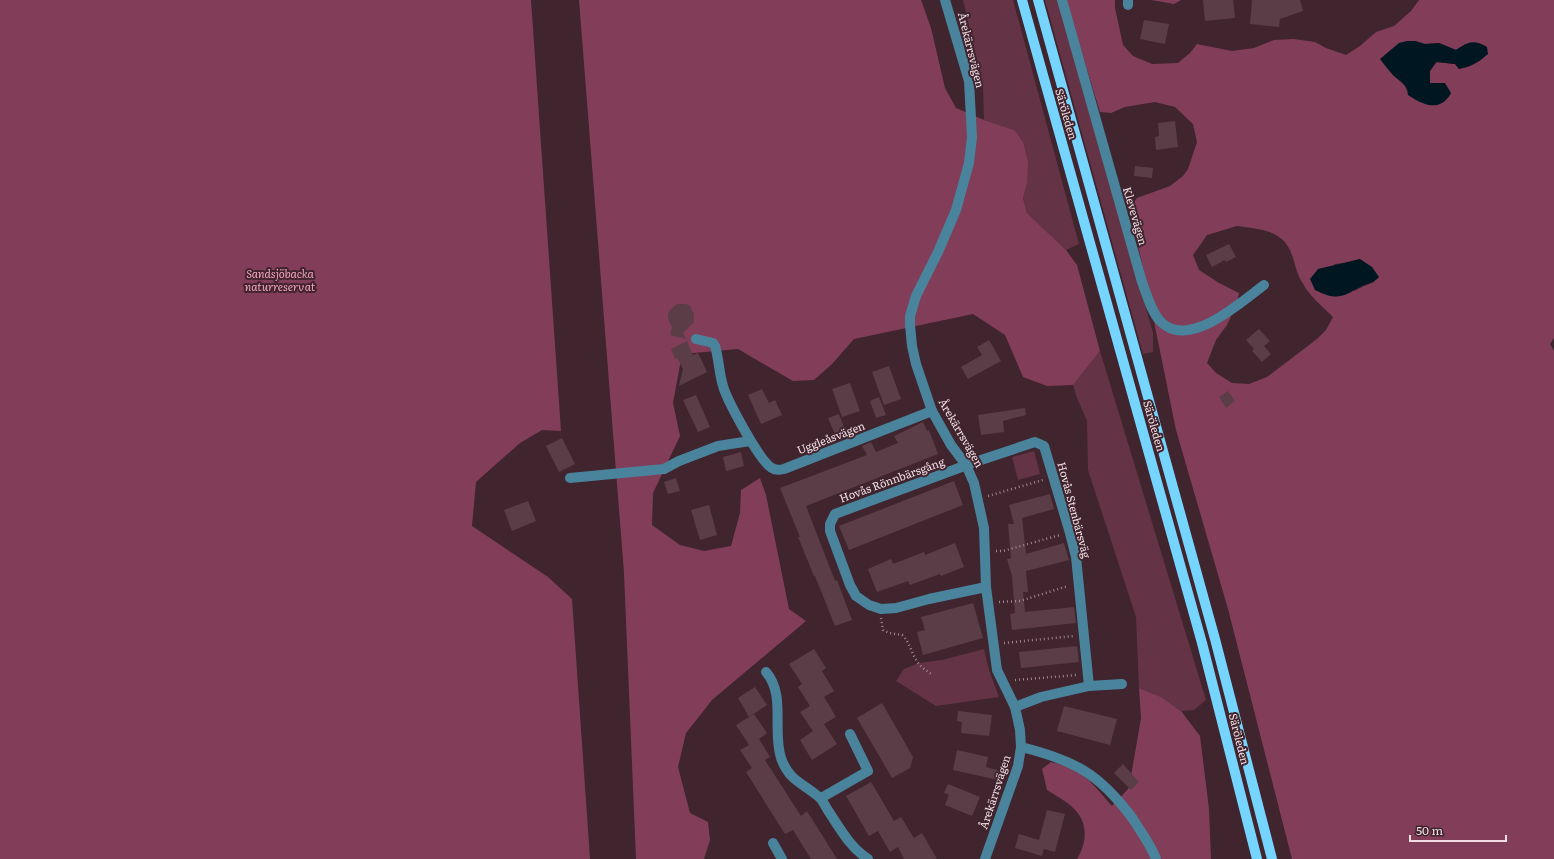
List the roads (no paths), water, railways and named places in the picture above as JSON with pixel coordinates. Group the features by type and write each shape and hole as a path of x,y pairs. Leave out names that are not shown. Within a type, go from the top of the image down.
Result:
{"main road":[{"name":"Säröleden","path":"1022,0 1202,643 1257,859"},
{"name":"Säröleden","path":"1038,0 1211,624 1272,859"}],"street":[{"name":"Årekärrsvägen","path":"945,0 969,81 972,137 969,163 956,210 938,252 916,296 910,316 912,346 916,364 932,411 951,444 966,465 974,483 984,528 986,587 997,670 1015,707 1020,730 1021,747 1018,766 985,859"},
{"name":"Klevevägen","path":"1062,0 1142,282 1155,313 1165,325 1172,328 1186,330 1193,329 1213,322 1264,285"},
{"name":"Uggleåsvägen","path":"696,338 713,343 715,346 723,386 750,441 771,468 779,470 866,438 932,411"},
{"path":"570,478 664,469 679,461 718,446 750,441"},
{"name":"Hovås Stenbärsväg","path":"966,465 1035,442 1044,446 1054,476 1076,558 1089,686"},
{"name":"Hovås Rönnbärsgång","path":"966,465 835,514 832,519 830,531 850,585 856,596 863,602 881,609 896,608 929,599 986,587"},
{"path":"766,672 770,677 778,700 776,725 777,744 782,760 790,774 799,784 820,798 838,827 858,852 868,859"},
{"path":"1015,707 1041,697 1089,686 1122,684"},
{"path":"820,798 868,771 850,734"},
{"path":"1021,747 1074,764 1088,772 1107,788 1122,804 1147,841 1156,859"},
{"path":"773,843 782,859"}],"water":[{"path":"1415,41 1425,44 1439,43 1456,50 1467,43 1474,42 1487,47 1488,54 1475,64 1459,69 1455,64 1436,62 1430,71 1430,83 1445,83 1451,93 1442,103 1431,105 1420,102 1408,95 1405,86 1391,73 1380,59 1399,43"},
{"path":"1360,259 1372,267 1379,277 1375,281 1339,296 1329,296 1315,290 1310,279 1318,269"}],"park label":[{"name":"Sandsjöbacka naturreservat","path":"280,280"}]}
